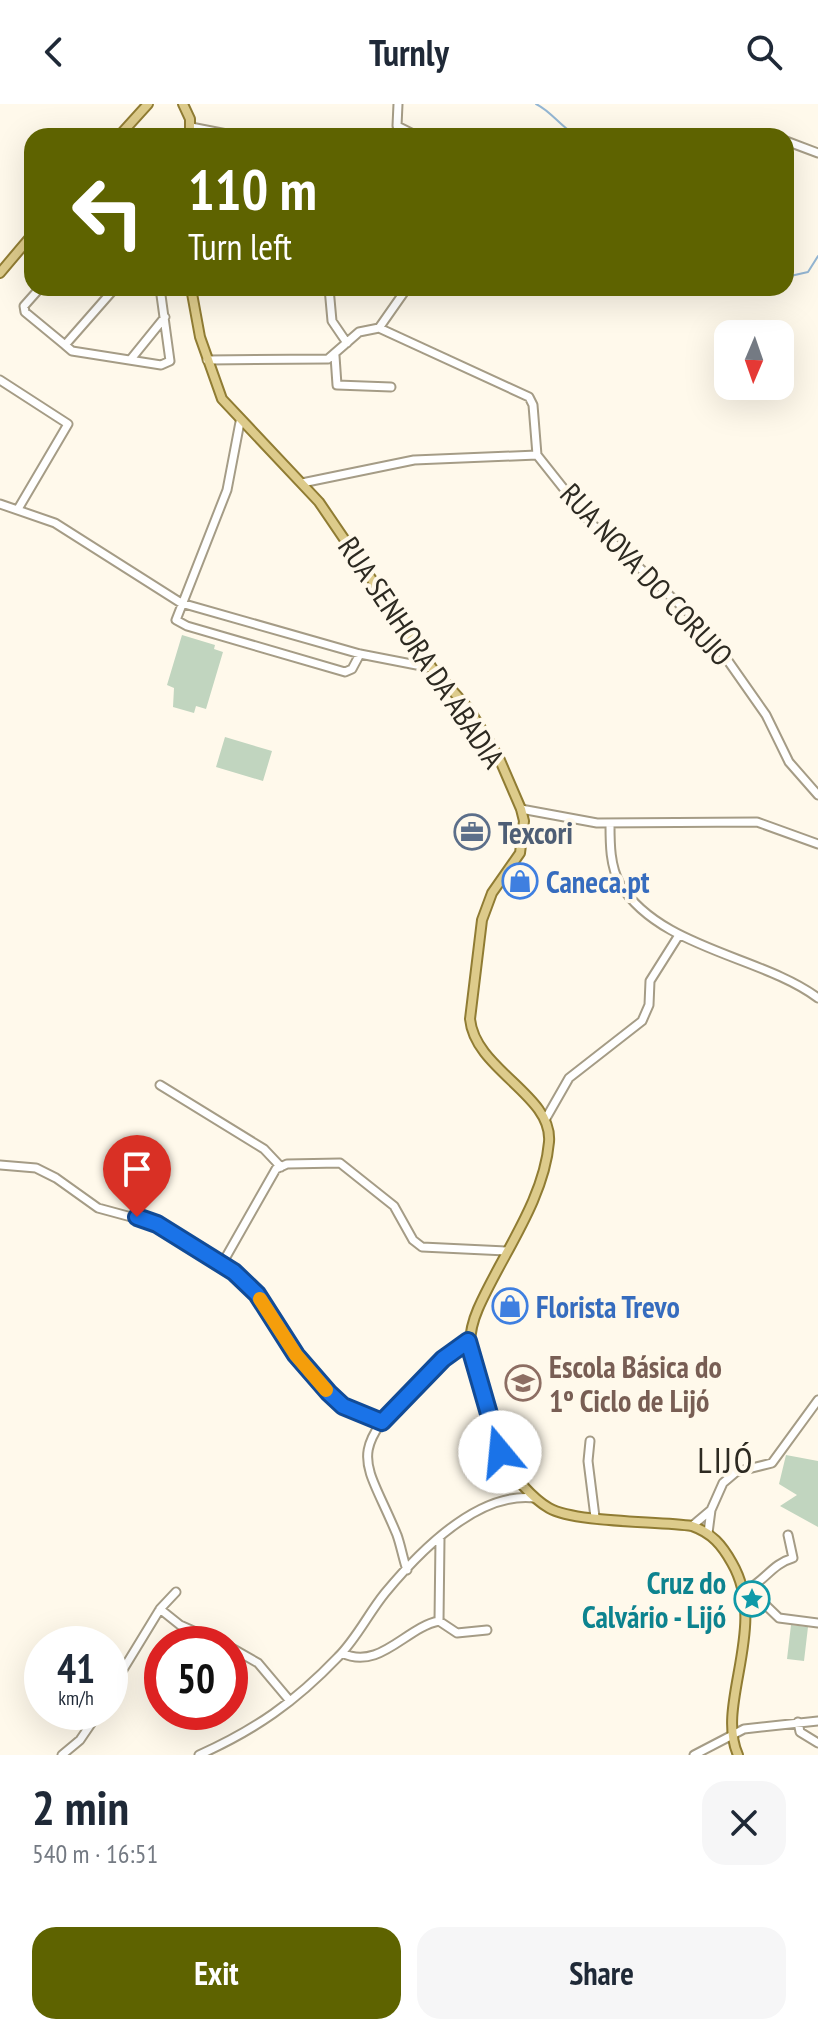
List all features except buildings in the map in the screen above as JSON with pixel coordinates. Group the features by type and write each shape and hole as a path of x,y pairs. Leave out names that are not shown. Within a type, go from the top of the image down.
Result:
{"main road":[{"path":"126,128 148,104"},
{"path":"183,104 190,128"},
{"path":"0,273 24,244"},
{"name":"RUA SENHORA DA ABADIA","path":"193,296 207,360 222,399 240,422 302,483 351,547 432,668 469,709 499,758 521,809 524,821 520,853 492,893 482,920 470,1019 475,1042 545,1120"},
{"path":"545,1120 549,1141 544,1165 478,1309 468,1341 500,1452 537,1498 556,1512 692,1526 708,1533 726,1553 745,1591 744,1653 731,1733 738,1755"}],"street":[{"path":"398,104 397,126 401,128"},
{"path":"794,144 818,153"},
{"path":"33,296 24,306 25,312 72,351 161,365 170,361 161,296"},
{"path":"65,345 108,296"},
{"path":"330,296 332,321 347,343"},
{"path":"207,360 246,357 321,360 335,356 359,332 379,328 401,296"},
{"path":"131,359 165,317"},
{"name":"RUA NOVA DO CORUJO","path":"379,328 529,397 537,455 591,523 705,628 766,715 789,762 818,795"},
{"path":"335,356 337,385 391,387"},
{"path":"0,380 68,424 18,509"},
{"path":"240,422 227,490 176,620 187,626 345,672 352,669 360,654"},
{"path":"302,483 414,460 537,455"},
{"path":"0,504 55,523 181,603 360,654 432,668"},
{"path":"521,809 610,824 757,822 818,844"},
{"path":"610,824 611,856 620,884 638,904 679,935 818,998"},
{"path":"545,1120 569,1078 642,1021 649,1005 650,981 679,935"},
{"path":"160,1085 264,1149 281,1167"},
{"path":"222,1264 276,1169 327,1161 340,1163 394,1206 413,1240 422,1247 506,1251"},
{"path":"0,1165 36,1168 56,1178 98,1208 157,1224 222,1264 257,1294 296,1355 329,1393 343,1406 382,1422"},
{"path":"407,1570 397,1535 372,1486 366,1464 368,1445 382,1422 443,1359 468,1341"},
{"path":"708,1533 711,1510 723,1483 736,1472 772,1463 818,1400"},
{"path":"590,1441 588,1461 595,1517"},
{"path":"199,1755 252,1731 290,1701 342,1653 384,1594 440,1539 489,1505 508,1498 537,1498"},
{"path":"692,1526 711,1510"},
{"path":"745,1591 764,1581 778,1562 793,1558 788,1535"},
{"path":"439,1621 440,1539"},
{"path":"745,1591 752,1592 779,1618 818,1623"},
{"path":"128,1661 160,1609 176,1592"},
{"path":"160,1609 182,1626"},
{"path":"342,1653 371,1656 402,1642 429,1622 439,1621 457,1633 487,1630"},
{"path":"248,1657 258,1663 290,1701"},
{"path":"694,1755 731,1733 818,1721"},
{"path":"798,1722 800,1732 818,1743"},
{"path":"62,1755 88,1730"}],"green space":[{"path":"182,635 215,645 214,649 223,652 206,709 196,706 194,713 173,707 174,688 167,685"},
{"path":"225,737 272,751 263,781 216,767"},
{"path":"786,1455 818,1461 818,1527 780,1506 797,1495 779,1484"},
{"path":"791,1625 808,1627 804,1661 787,1659"}],"waterway":[{"path":"536,104 566,128"},
{"path":"794,275 808,272 818,256"}],"slow traffic":[{"path":"260,1299 296,1355 326,1390"}],"place":[{"name":"Texcori","path":"472,832"},
{"name":"Caneca.pt","path":"520,881"},
{"name":"Florista Trevo","path":"510,1306"},
{"name":"Escola Básica do 1º Ciclo de Lijó","path":"523,1383"},
{"name":"Cruz do Calvário - Lijó","path":"752,1599"}],"district":[{"name":"LIJÓ","path":"726,1460"}],"route":[{"path":"137,1217 157,1224 234,1272 257,1294 296,1355 329,1393 343,1406 359,1414 382,1422 443,1359 468,1341 500,1452"}]}
